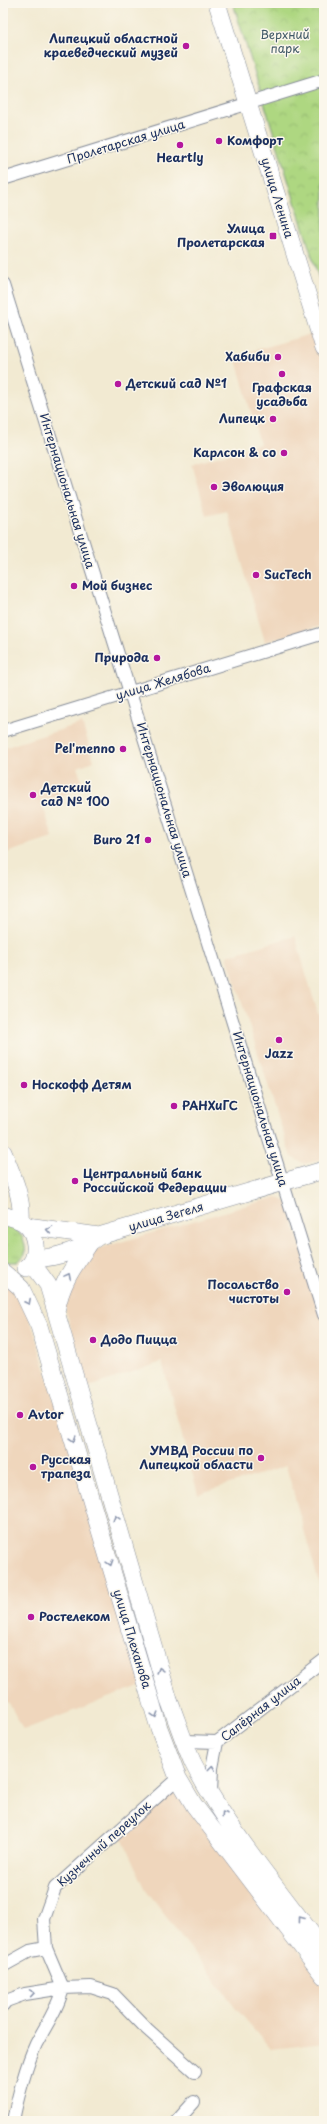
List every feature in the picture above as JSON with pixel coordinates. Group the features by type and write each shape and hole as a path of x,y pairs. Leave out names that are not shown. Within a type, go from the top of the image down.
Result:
{"main road":[{"name":"улица Ленина","path":"217,3 324,348"},
{"path":"3,1152 18,1194 24,1224 36,1249 33,1261"},
{"name":"улица Зегеля","path":"3,1273 24,1269 33,1261 45,1259 94,1240 324,1170"},
{"name":"улица Зегеля","path":"3,1215 24,1224 94,1240"},
{"path":"56,1312 60,1292 74,1266 94,1240"},
{"name":"улица Плеханова","path":"33,1261 48,1285 169,1700 193,1762 211,1794 251,1853 324,1950"},
{"name":"улица Плеханова","path":"3,1273 21,1288 39,1326 159,1728 178,1778 208,1824 324,1976"}],"street":[{"name":"Пролетарская улица","path":"3,179 324,80"},
{"name":"Интернациональная улица","path":"3,285 324,1315"},
{"name":"улица Желябова","path":"3,731 324,633"},
{"name":"Сапёрная улица","path":"185,1741 217,1742 324,1660"},
{"name":"Сапёрная улица","path":"211,1794 212,1768 217,1742"},
{"name":"Кузнечный переулок","path":"63,1988 46,1948 44,1919 55,1888 178,1778"},
{"path":"3,1966 30,1951 46,1948"},
{"path":"3,2005 6,2001 25,1994 63,1988 91,1987 113,1994 147,2029 195,2072"},
{"path":"13,2121 36,2045 60,2002 63,1988"},
{"path":"177,2121 194,2102"}],"shaded area":[{"path":"314,333 324,365 324,625 265,642 227,511 207,516 192,464 260,444 235,356"},
{"name":"Детский сад № 100","path":"82,723 94,761 77,767 84,788 42,802 53,838 3,854 3,748"},
{"path":"295,936 318,1014 324,1013 324,1158 305,1164 291,1157 227,956"},
{"path":"276,1197 287,1202 324,1322 324,1601 286,1466 198,1494 162,1362 89,1387 63,1302 90,1251"},
{"path":"3,1284 18,1292 27,1309 142,1685 23,1730 9,1703 3,1701"},
{"path":"177,1788 324,1984 324,2043 271,2049 240,2013 147,1892 120,1834 165,1791"}],"green space":[{"name":"Верхний парк","path":"233,3 324,3 324,295"},
{"path":"3,1223 17,1231 25,1243 25,1254 18,1262 3,1262"}],"place":[{"name":"Липецкий областной краеведческий музей","path":"186,46"},
{"name":"Комфорт","path":"219,141"},
{"name":"Heartly","path":"180,145"},
{"name":"Улица Пролетарская","path":"273,236"},
{"name":"Хабиби","path":"278,357"},
{"name":"Графская усадьба","path":"282,374"},
{"name":"Детский сад №1","path":"118,384"},
{"name":"Липецк","path":"273,419"},
{"name":"Карлсон & co","path":"284,453"},
{"name":"Эволюция","path":"214,487"},
{"name":"SucTech","path":"256,575"},
{"name":"Мой бизнес","path":"74,586"},
{"name":"Природа","path":"157,658"},
{"name":"Pel'menno","path":"123,749"},
{"name":"Детский сад № 100","path":"33,795"},
{"name":"Buro 21","path":"148,840"},
{"name":"Jazz","path":"279,1040"},
{"name":"Носкофф Детям","path":"24,1085"},
{"name":"РАНХиГС","path":"174,1106"},
{"name":"Центральный банк Российской Федерации","path":"75,1181"},
{"name":"Посольство чистоты","path":"287,1292"},
{"name":"Додо Пицца","path":"93,1340"},
{"name":"Avtor","path":"20,1415"},
{"name":"УМВД России по Липецкой области","path":"261,1458"},
{"name":"Русская трапеза","path":"33,1467"},
{"name":"Ростелеком","path":"31,1617"}]}
